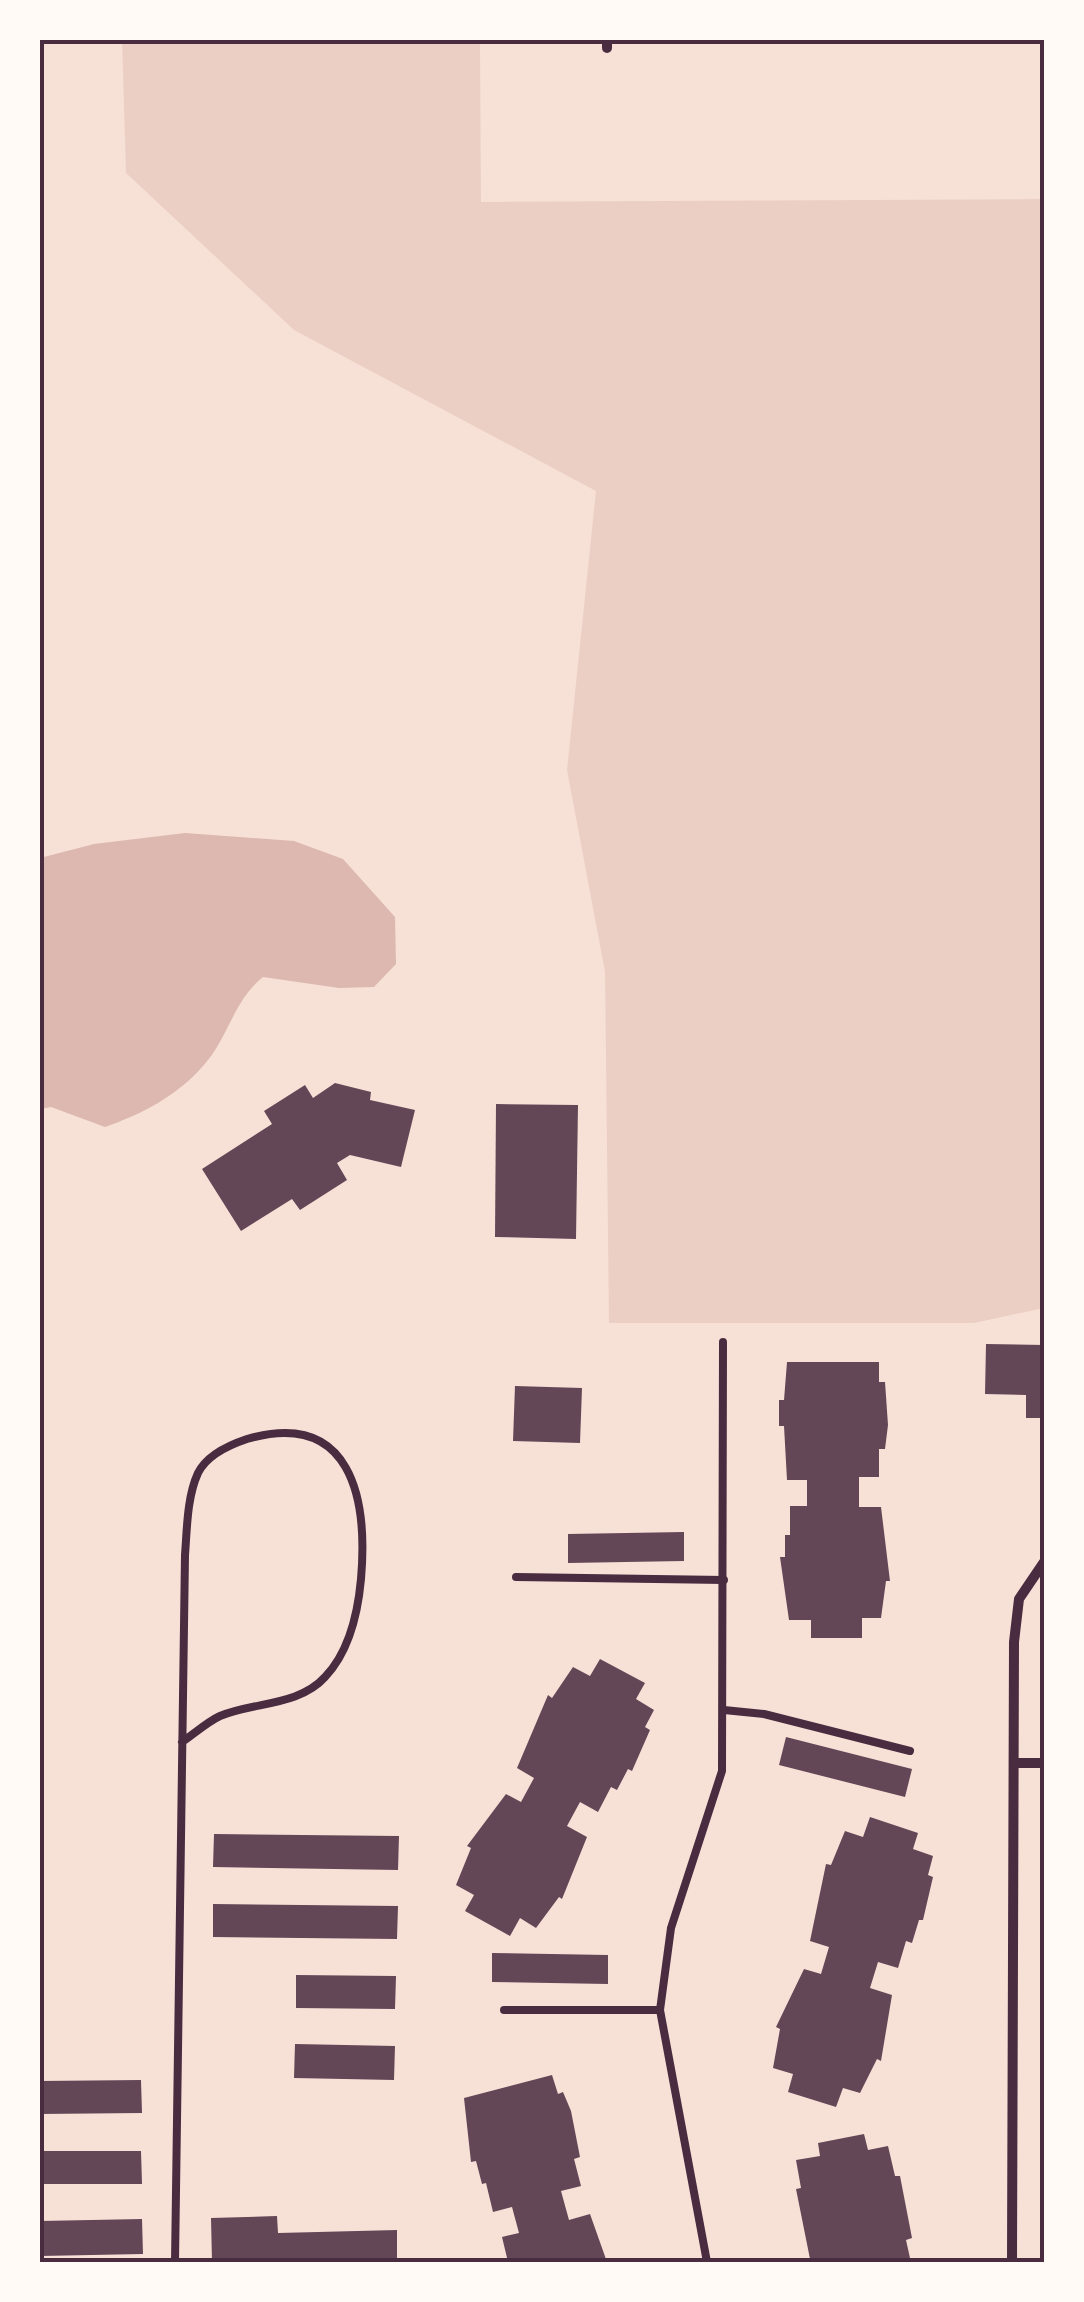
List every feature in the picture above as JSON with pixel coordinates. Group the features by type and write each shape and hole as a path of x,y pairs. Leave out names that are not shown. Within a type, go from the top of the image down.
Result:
{"street":[{"path":"1012,2262 1016,1614 1019,1599 1044,1562"},
{"path":"1015,1763 1044,1763"}],"lane":[{"path":"707,2262 660,2010 671,1928 718,1791 724,1710 723,1342"},
{"path":"175,2262 182,1742 185,1555 198,1472 224,1448 270,1434 298,1434 324,1442 341,1458 354,1481 362,1510 362,1565 350,1632 325,1678 308,1690 218,1717 182,1742"},
{"path":"516,1577 724,1580"},
{"path":"724,1710 764,1714 910,1751"},
{"path":"504,2010 660,2010"}],"shaded area":[{"path":"122,40 480,40 481,202 1044,199 1044,1308 974,1323 609,1323 605,972 567,770 596,491 294,330 126,173"},
{"path":"185,833 294,841 343,859 395,917 396,964 374,987 339,988 263,977 244,997 212,1055 193,1077 158,1103 119,1122 105,1127 51,1107 40,1109 40,858 94,844"}],"building":[{"path":"335,1083 371,1092 370,1100 415,1110 401,1167 350,1155 337,1163 347,1180 300,1210 292,1199 241,1231 202,1169 272,1124 264,1111 305,1085 313,1098"},
{"path":"496,1104 578,1105 576,1239 495,1237"},
{"path":"986,1344 1044,1345 1044,1418 1026,1418 1026,1395 985,1394"},
{"path":"787,1362 879,1362 879,1382 885,1382 885,1449 879,1449 879,1477 859,1477 859,1507 881,1507 890,1581 886,1581 881,1618 862,1618 862,1638 811,1638 811,1620 789,1620 780,1557 785,1557 785,1535 790,1535 790,1506 807,1506 807,1480 787,1480 779,1400 784,1400"},
{"path":"515,1386 582,1388 580,1443 513,1441"},
{"path":"684,1532 684,1561 568,1563 568,1534"},
{"path":"600,1659 645,1683 636,1699 654,1710 645,1727 650,1730 632,1771 628,1769 617,1790 611,1787 598,1812 580,1802 567,1826 587,1837 562,1899 559,1897 536,1928 520,1918 510,1936 465,1911 474,1895 456,1885 471,1848 467,1846 506,1794 521,1802 534,1778 517,1768 548,1695 552,1698 573,1667 590,1676"},
{"path":"786,1737 912,1769 905,1797 779,1765"},
{"path":"870,1817 918,1833 913,1849 933,1856 928,1875 933,1877 923,1920 919,1920 912,1943 906,1941 898,1968 878,1962 870,1988 892,1995 881,2061 877,2059 860,2093 843,2088 836,2107 788,2092 793,2074 773,2068 780,2029 776,2027 804,1969 821,1974 829,1947 810,1941 826,1864 831,1865 845,1831 863,1837"},
{"path":"214,1834 399,1836 398,1870 213,1867"},
{"path":"213,1904 398,1906 397,1939 213,1937"},
{"path":"492,1953 608,1955 608,1984 492,1982"},
{"path":"296,1975 396,1976 395,2009 296,2008"},
{"path":"295,2044 395,2046 394,2080 294,2078"},
{"path":"552,2075 558,2094 563,2092 571,2111 580,2157 574,2159 581,2186 561,2191 569,2220 590,2214 607,2262 508,2262 502,2237 519,2233 512,2207 493,2212 486,2183 482,2184 476,2161 471,2162 464,2098"},
{"path":"141,2080 142,2113 40,2114 40,2081"},
{"path":"864,2134 868,2150 888,2146 895,2176 900,2176 912,2238 906,2240 910,2258 890,2262 810,2259 796,2189 801,2188 796,2160 820,2156 818,2143"},
{"path":"40,2151 141,2151 142,2184 40,2184"},
{"path":"277,2216 278,2233 397,2230 397,2262 212,2262 211,2218"},
{"path":"142,2219 143,2254 40,2256 40,2221"}]}
